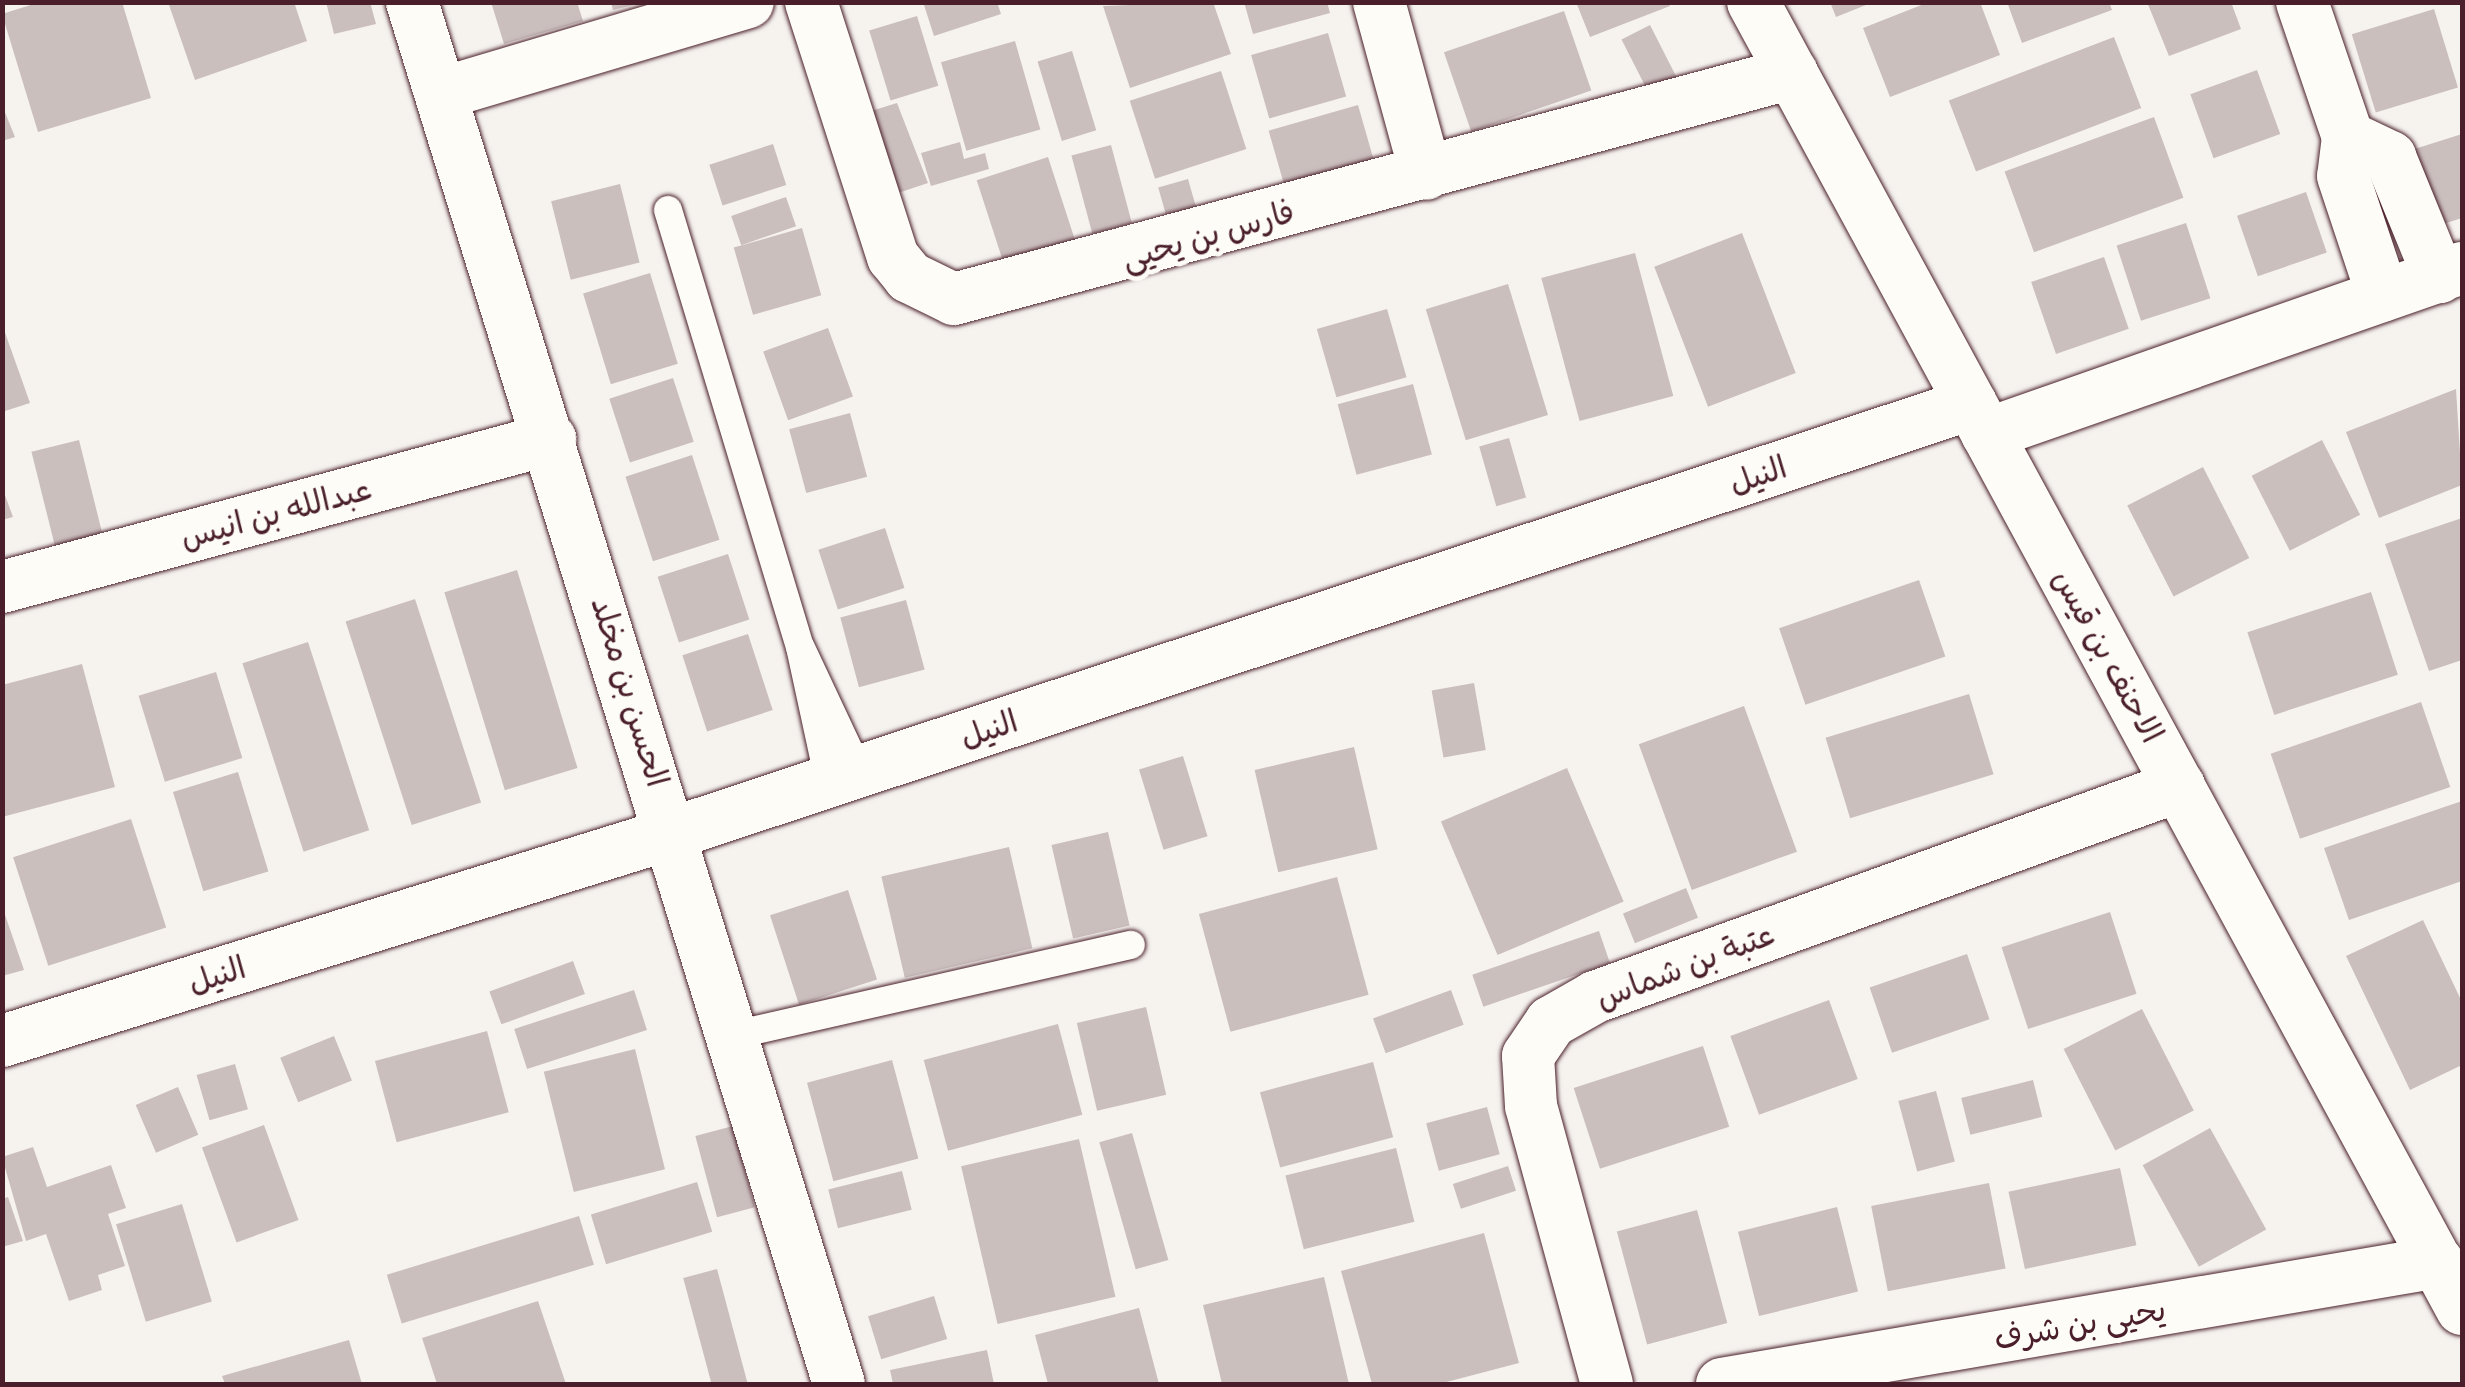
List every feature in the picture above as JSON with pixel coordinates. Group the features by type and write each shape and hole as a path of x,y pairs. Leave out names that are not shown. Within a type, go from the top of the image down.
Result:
{"street":[{"name":"الحسن بن مخلد","path":"412,2 674,833 839,1384"},
{"path":"443,94 748,2"},
{"name":"فارس بن يحيى","path":"811,2 893,257 909,278 954,299 1792,73"},
{"path":"1379,2 1426,174"},
{"name":"الاحنف بن قيس","path":"1753,2 2462,1309"},
{"path":"2302,2 2348,136 2343,176 2383,296"},
{"path":"2348,136 2390,156 2451,273"},
{"name":"النيل","path":"2,1041 2451,273"},
{"name":"عبدالله بن انيس","path":"2,587 550,438"},
{"name":"عتبة بن شماس","path":"1607,1384 1531,1106 1528,1056 1551,1022 1595,997 2179,786"},
{"name":"يحيى بن شرف","path":"1722,1384 1970,1364 2438,1262"}],"lane":[{"path":"668,210 800,646 844,776"},
{"path":"734,1035 1131,945"}],"building":[{"path":"40,2 122,2 151,98 38,132 2,14"},
{"path":"168,2 294,2 307,41 195,80"},
{"path":"326,2 370,2 376,24 334,34"},
{"path":"491,2 577,2 583,21 504,44"},
{"path":"611,2 637,2 637,4 613,10"},
{"path":"923,2 997,2 1001,14 934,36"},
{"path":"1213,2 1231,54 1130,88 1103,6"},
{"path":"1244,2 1327,2 1330,13 1253,34"},
{"path":"1576,2 1668,2 1670,6 1590,37"},
{"path":"1830,2 1871,2 1871,3 1836,17"},
{"path":"1929,2 1980,2 2000,55 1890,97 1863,28"},
{"path":"2007,2 2109,2 2112,10 2022,43"},
{"path":"2147,2 2231,2 2241,29 2169,56"},
{"path":"2434,9 2458,87 2376,113 2352,34"},
{"path":"1564,11 1591,90 1471,132 1444,52"},
{"path":"917,16 938,86 891,100 869,31"},
{"path":"1650,25 1680,85 1652,99 1621,40"},
{"path":"1328,33 1346,96 1269,118 1251,55"},
{"path":"2114,37 2141,108 1976,171 1949,100"},
{"path":"1015,41 1040,129 966,151 941,62"},
{"path":"1072,51 1096,130 1062,141 1038,62"},
{"path":"2257,70 2280,134 2214,158 2190,94"},
{"path":"1221,71 1246,149 1155,179 1130,101"},
{"path":"897,103 928,183 898,193 871,111"},
{"path":"2,105 15,137 2,141"},
{"path":"1358,105 1378,175 1289,201 1269,131"},
{"path":"2154,117 2183,198 2034,252 2005,171"},
{"path":"2462,134 2462,218 2431,228 2405,152"},
{"path":"960,142 964,159 985,153 989,169 931,186 921,153"},
{"path":"773,144 786,185 723,206 709,165"},
{"path":"1111,145 1132,223 1092,234 1071,156"},
{"path":"1048,157 1079,252 1008,275 977,180"},
{"path":"1188,179 1203,231 1173,239 1158,188"},
{"path":"620,184 640,263 571,280 551,201"},
{"path":"2306,192 2327,253 2258,276 2237,216"},
{"path":"786,197 796,226 741,245 731,216"},
{"path":"2186,223 2210,298 2141,321 2117,246"},
{"path":"802,228 821,295 753,315 734,248"},
{"path":"1742,233 1796,373 1708,407 1654,267"},
{"path":"1635,253 1673,396 1580,421 1541,278"},
{"path":"2104,257 2129,329 2056,354 2031,282"},
{"path":"650,273 678,364 611,384 583,293"},
{"path":"1508,284 1548,415 1466,440 1426,309"},
{"path":"1387,309 1407,377 1336,397 1317,329"},
{"path":"2,324 30,403 2,412"},
{"path":"828,328 853,397 788,420 763,352"},
{"path":"673,378 694,442 630,462 609,399"},
{"path":"1413,384 1432,455 1357,475 1338,404"},
{"path":"2456,389 2462,485 2379,518 2346,432"},
{"path":"850,413 867,477 806,493 789,429"},
{"path":"1509,438 1526,498 1496,506 1479,447"},
{"path":"79,440 106,547 58,559 31,452"},
{"path":"2322,440 2360,515 2290,551 2252,476"},
{"path":"692,455 720,540 653,561 625,477"},
{"path":"2203,467 2249,558 2174,596 2127,506"},
{"path":"2,487 13,517 2,520"},
{"path":"2462,518 2462,660 2429,671 2385,544"},
{"path":"885,528 904,588 838,610 818,550"},
{"path":"728,554 749,620 679,642 658,577"},
{"path":"517,570 578,768 505,790 444,592"},
{"path":"1919,580 1945,657 1805,705 1779,628"},
{"path":"2371,592 2398,675 2274,715 2247,632"},
{"path":"415,599 481,803 412,825 346,622"},
{"path":"906,600 925,670 859,687 840,618"},
{"path":"748,634 773,710 707,731 682,655"},
{"path":"308,642 369,830 304,852 242,663"},
{"path":"82,664 115,787 2,817 2,685"},
{"path":"216,672 242,758 165,782 139,696"},
{"path":"1474,683 1486,750 1443,757 1432,690"},
{"path":"1969,694 1994,774 1850,818 1826,738"},
{"path":"2421,702 2450,787 2300,839 2271,754"},
{"path":"1744,706 1797,852 1692,890 1639,744"},
{"path":"1354,747 1378,849 1278,872 1255,770"},
{"path":"1183,756 1208,836 1164,850 1139,769"},
{"path":"1567,768 1624,901 1498,955 1441,822"},
{"path":"238,772 268,871 203,891 173,792"},
{"path":"2462,801 2462,881 2349,920 2324,848"},
{"path":"131,819 166,927 48,966 13,857"},
{"path":"1108,832 1130,926 1073,939 1051,845"},
{"path":"1009,847 1032,948 905,978 881,876"},
{"path":"1337,877 1369,995 1230,1032 1199,914"},
{"path":"1686,888 1698,918 1635,943 1623,913"},
{"path":"848,890 877,979 799,1005 770,915"},
{"path":"2,906 24,970 2,976"},
{"path":"2110,912 2137,994 2028,1029 2002,947"},
{"path":"2423,920 2462,1002 2462,1065 2410,1090 2346,956"},
{"path":"1599,931 1610,963 1483,1007 1472,975"},
{"path":"1967,954 1989,1019 1892,1053 1870,988"},
{"path":"573,961 585,994 501,1024 489,991"},
{"path":"634,990 647,1030 527,1069 514,1029"},
{"path":"1451,990 1464,1025 1386,1053 1373,1018"},
{"path":"1829,1000 1858,1079 1759,1115 1730,1036"},
{"path":"1146,1007 1166,1095 1097,1111 1077,1023"},
{"path":"2142,1009 2194,1111 2115,1151 2064,1049"},
{"path":"1058,1024 1082,1115 948,1151 924,1060"},
{"path":"487,1031 509,1112 397,1142 375,1061"},
{"path":"334,1036 352,1081 298,1102 280,1058"},
{"path":"1703,1046 1729,1127 1600,1169 1574,1088"},
{"path":"635,1049 665,1169 574,1192 544,1072"},
{"path":"892,1060 918,1159 833,1181 807,1083"},
{"path":"1373,1062 1393,1137 1280,1168 1260,1092"},
{"path":"235,1064 248,1109 210,1120 197,1075"},
{"path":"2033,1080 2042,1117 1970,1135 1961,1098"},
{"path":"178,1087 198,1135 156,1153 136,1105"},
{"path":"1936,1091 1955,1162 1917,1172 1898,1101"},
{"path":"1487,1107 1500,1154 1439,1171 1426,1123"},
{"path":"264,1125 299,1220 237,1242 202,1148"},
{"path":"733,1126 755,1207 717,1217 695,1136"},
{"path":"2210,1128 2266,1229 2199,1267 2143,1165"},
{"path":"1132,1133 1168,1260 1136,1269 1099,1142"},
{"path":"1079,1139 1115,1297 998,1324 961,1166"},
{"path":"33,1147 47,1187 111,1165 126,1208 108,1214 125,1266 98,1275 102,1290 69,1301 46,1234 26,1241 2,1157"},
{"path":"1396,1148 1414,1222 1304,1249 1285,1176"},
{"path":"1508,1166 1516,1191 1461,1209 1453,1184"},
{"path":"2120,1168 2136,1245 2025,1269 2008,1192"},
{"path":"902,1171 912,1210 838,1228 828,1189"},
{"path":"697,1182 712,1232 606,1264 591,1214"},
{"path":"1989,1183 2006,1268 1888,1291 1871,1206"},
{"path":"8,1197 23,1241 2,1247 2,1199"},
{"path":"182,1204 212,1302 146,1322 116,1224"},
{"path":"1837,1207 1858,1291 1759,1316 1738,1232"},
{"path":"1697,1210 1727,1323 1647,1344 1617,1231"},
{"path":"579,1216 594,1265 402,1324 387,1275"},
{"path":"1484,1233 1519,1363 1439,1384 1372,1384 1341,1271"},
{"path":"717,1269 748,1384 712,1384 683,1278"},
{"path":"1324,1277 1349,1384 1222,1384 1203,1305"},
{"path":"934,1296 947,1339 881,1359 868,1316"},
{"path":"538,1301 566,1384 437,1384 422,1338"},
{"path":"1139,1308 1159,1384 1048,1384 1035,1335"},
{"path":"349,1340 362,1384 225,1384 222,1376"},
{"path":"987,1350 994,1384 893,1384 890,1370"}]}
